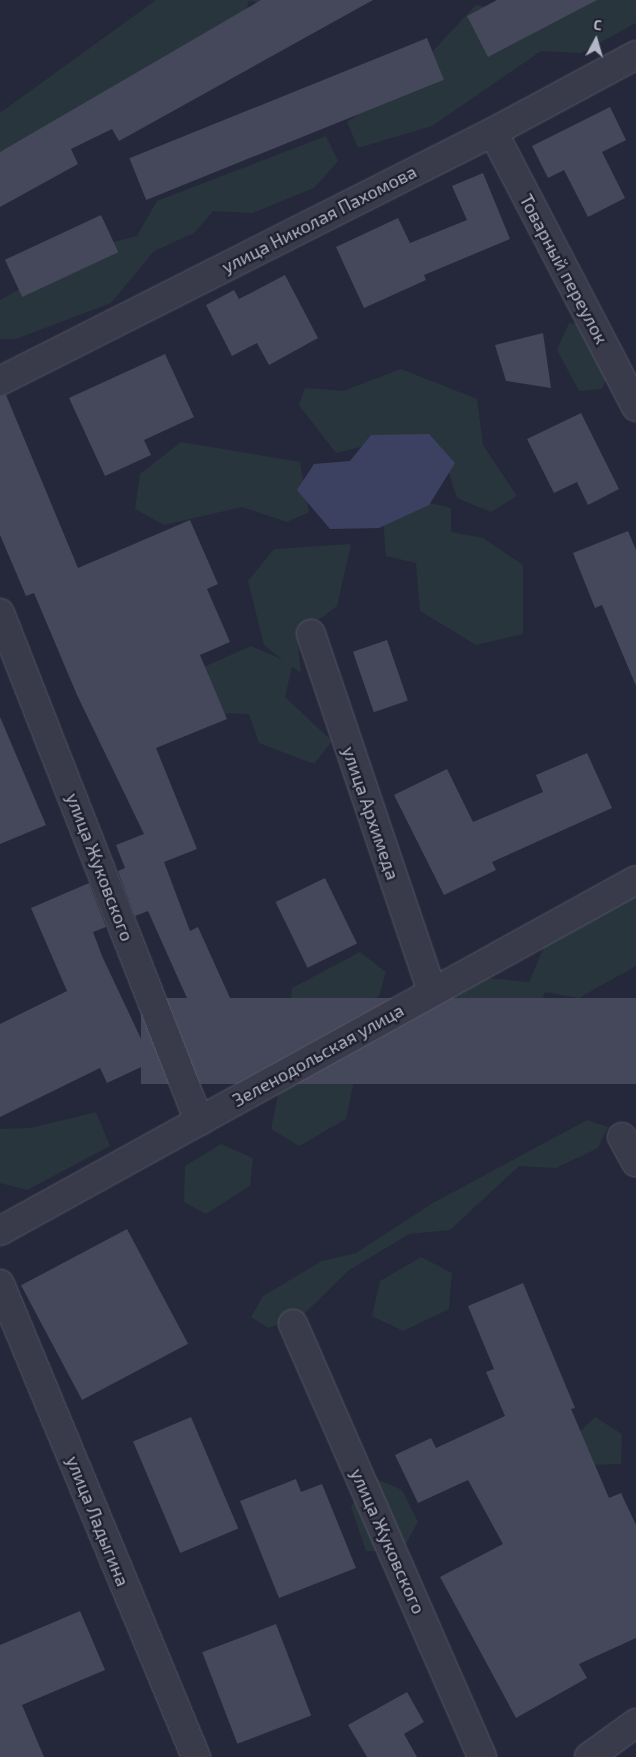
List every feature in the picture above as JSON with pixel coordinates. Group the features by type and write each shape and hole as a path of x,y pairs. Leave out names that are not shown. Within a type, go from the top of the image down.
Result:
{"street":[{"name":"улица Николая Пахомова","path":"0,381 493,132 636,55"},
{"name":"Товарный переулок","path":"493,132 636,407"},
{"name":"улица Жуковского","path":"0,614 199,1121"},
{"name":"улица Архимеда","path":"311,634 432,992"},
{"name":"Зеленодольская улица","path":"0,1231 636,880"},
{"path":"622,1137 636,1162"},
{"name":"улица Ладыгина","path":"0,1284 196,1757"},
{"name":"улица Жуковского","path":"293,1324 482,1757"},
{"path":"589,1757 636,1723"}],"shaded area":[{"path":"156,0 292,0 281,6 249,1 240,34 0,156 0,113"},
{"path":"525,0 636,0 636,23 581,53 541,51 432,126 358,148 347,122 399,87 476,5 517,12"},
{"path":"326,136 338,161 314,188 252,213 213,211 194,233 154,251 111,303 16,339 0,339 0,300 98,246 137,236 157,201"},
{"path":"569,323 592,326 611,369 602,389 579,391 557,350"},
{"path":"401,369 477,399 483,445 517,496 491,512 457,498 445,461 405,436 336,453 299,405 305,388 343,391"},
{"path":"181,442 300,462 309,512 287,522 242,507 164,525 135,509 140,474"},
{"path":"422,501 451,508 451,532 483,538 523,565 523,634 476,645 420,611 416,563 386,556 383,519"},
{"path":"351,544 337,606 297,636 301,673 292,667 285,697 332,741 314,764 259,743 249,714 209,713 188,674 251,646 283,660 264,645 248,581 274,549"},
{"path":"636,891 636,966 579,998 545,992 530,1032 433,1082 392,1060 400,1024 479,977 529,982 546,942"},
{"path":"360,952 386,972 379,996 316,1033 288,1025 292,988"},
{"path":"197,997 246,1022 248,1054 211,1076 186,1071 167,1007"},
{"path":"321,1064 354,1080 346,1119 299,1146 271,1129 280,1085"},
{"path":"96,1112 110,1146 27,1190 0,1183 0,1129 31,1128"},
{"path":"587,1120 608,1127 598,1148 556,1168 519,1166 450,1230 409,1234 349,1270 301,1317 268,1328 251,1317 263,1296 322,1261 356,1253 433,1203"},
{"path":"221,1144 253,1158 250,1186 206,1214 184,1202 185,1166"},
{"path":"421,1257 452,1273 449,1309 403,1331 372,1316 380,1281"},
{"path":"595,1417 622,1434 621,1464 584,1465 574,1437"},
{"path":"370,1476 402,1490 418,1522 402,1551 366,1551 351,1507"}],"water":[{"path":"429,434 455,463 429,505 379,528 330,529 297,490 314,464 350,461 371,435"}],"building":[{"path":"261,0 373,0 119,141 112,129 71,149 78,164 0,207 0,152"},
{"path":"497,0 597,0 488,57 467,16"},
{"path":"427,38 444,80 146,200 129,158"},
{"path":"610,107 626,140 602,152 625,198 588,217 564,170 548,178 532,146"},
{"path":"483,173 510,239 424,275 426,280 364,308 336,247 398,218 410,243 467,220 452,186"},
{"path":"101,215 118,252 22,297 5,260"},
{"path":"285,275 318,338 269,365 257,343 232,356 206,305 234,290 239,299"},
{"path":"543,333 551,388 506,381 495,345"},
{"path":"165,354 194,417 144,440 151,455 105,476 69,398"},
{"path":"6,395 78,568 190,520 218,584 207,589 230,642 200,655 227,719 156,748 197,849 164,862 190,931 198,927 235,1009 199,1025 148,911 135,916 118,871 125,868 116,845 144,834 77,695 34,593 26,596 0,535 0,396"},
{"path":"581,413 619,489 588,505 577,482 554,493 527,439"},
{"path":"628,531 636,550 636,686 602,605 595,608 573,553"},
{"path":"387,640 408,701 374,712 353,652"},
{"path":"0,717 46,825 0,844"},
{"path":"587,753 612,808 492,862 496,870 444,895 394,795 447,769 473,822 543,792 536,775"},
{"path":"325,878 357,944 308,968 276,902"},
{"path":"89,883 106,927 93,932 102,956 152,1062 107,1083 100,1068 0,1117 0,1024 67,991 31,908"},
{"path":"141,998 636,998 636,1084 141,1084"},
{"path":"127,1229 188,1344 82,1400 21,1285"},
{"path":"523,1283 575,1408 571,1409 609,1498 621,1493 636,1525 636,1638 579,1664 587,1678 516,1718 440,1577 503,1544 468,1480 418,1503 395,1455 431,1438 436,1448 505,1416 486,1372 494,1369 468,1306"},
{"path":"191,1417 238,1528 180,1553 133,1442"},
{"path":"296,1479 301,1492 322,1484 356,1568 279,1598 240,1501"},
{"path":"80,1611 105,1670 22,1705 44,1757 0,1757 0,1645"},
{"path":"276,1624 311,1715 237,1744 202,1652"},
{"path":"407,1692 424,1722 404,1734 417,1757 367,1757 348,1725"}]}
